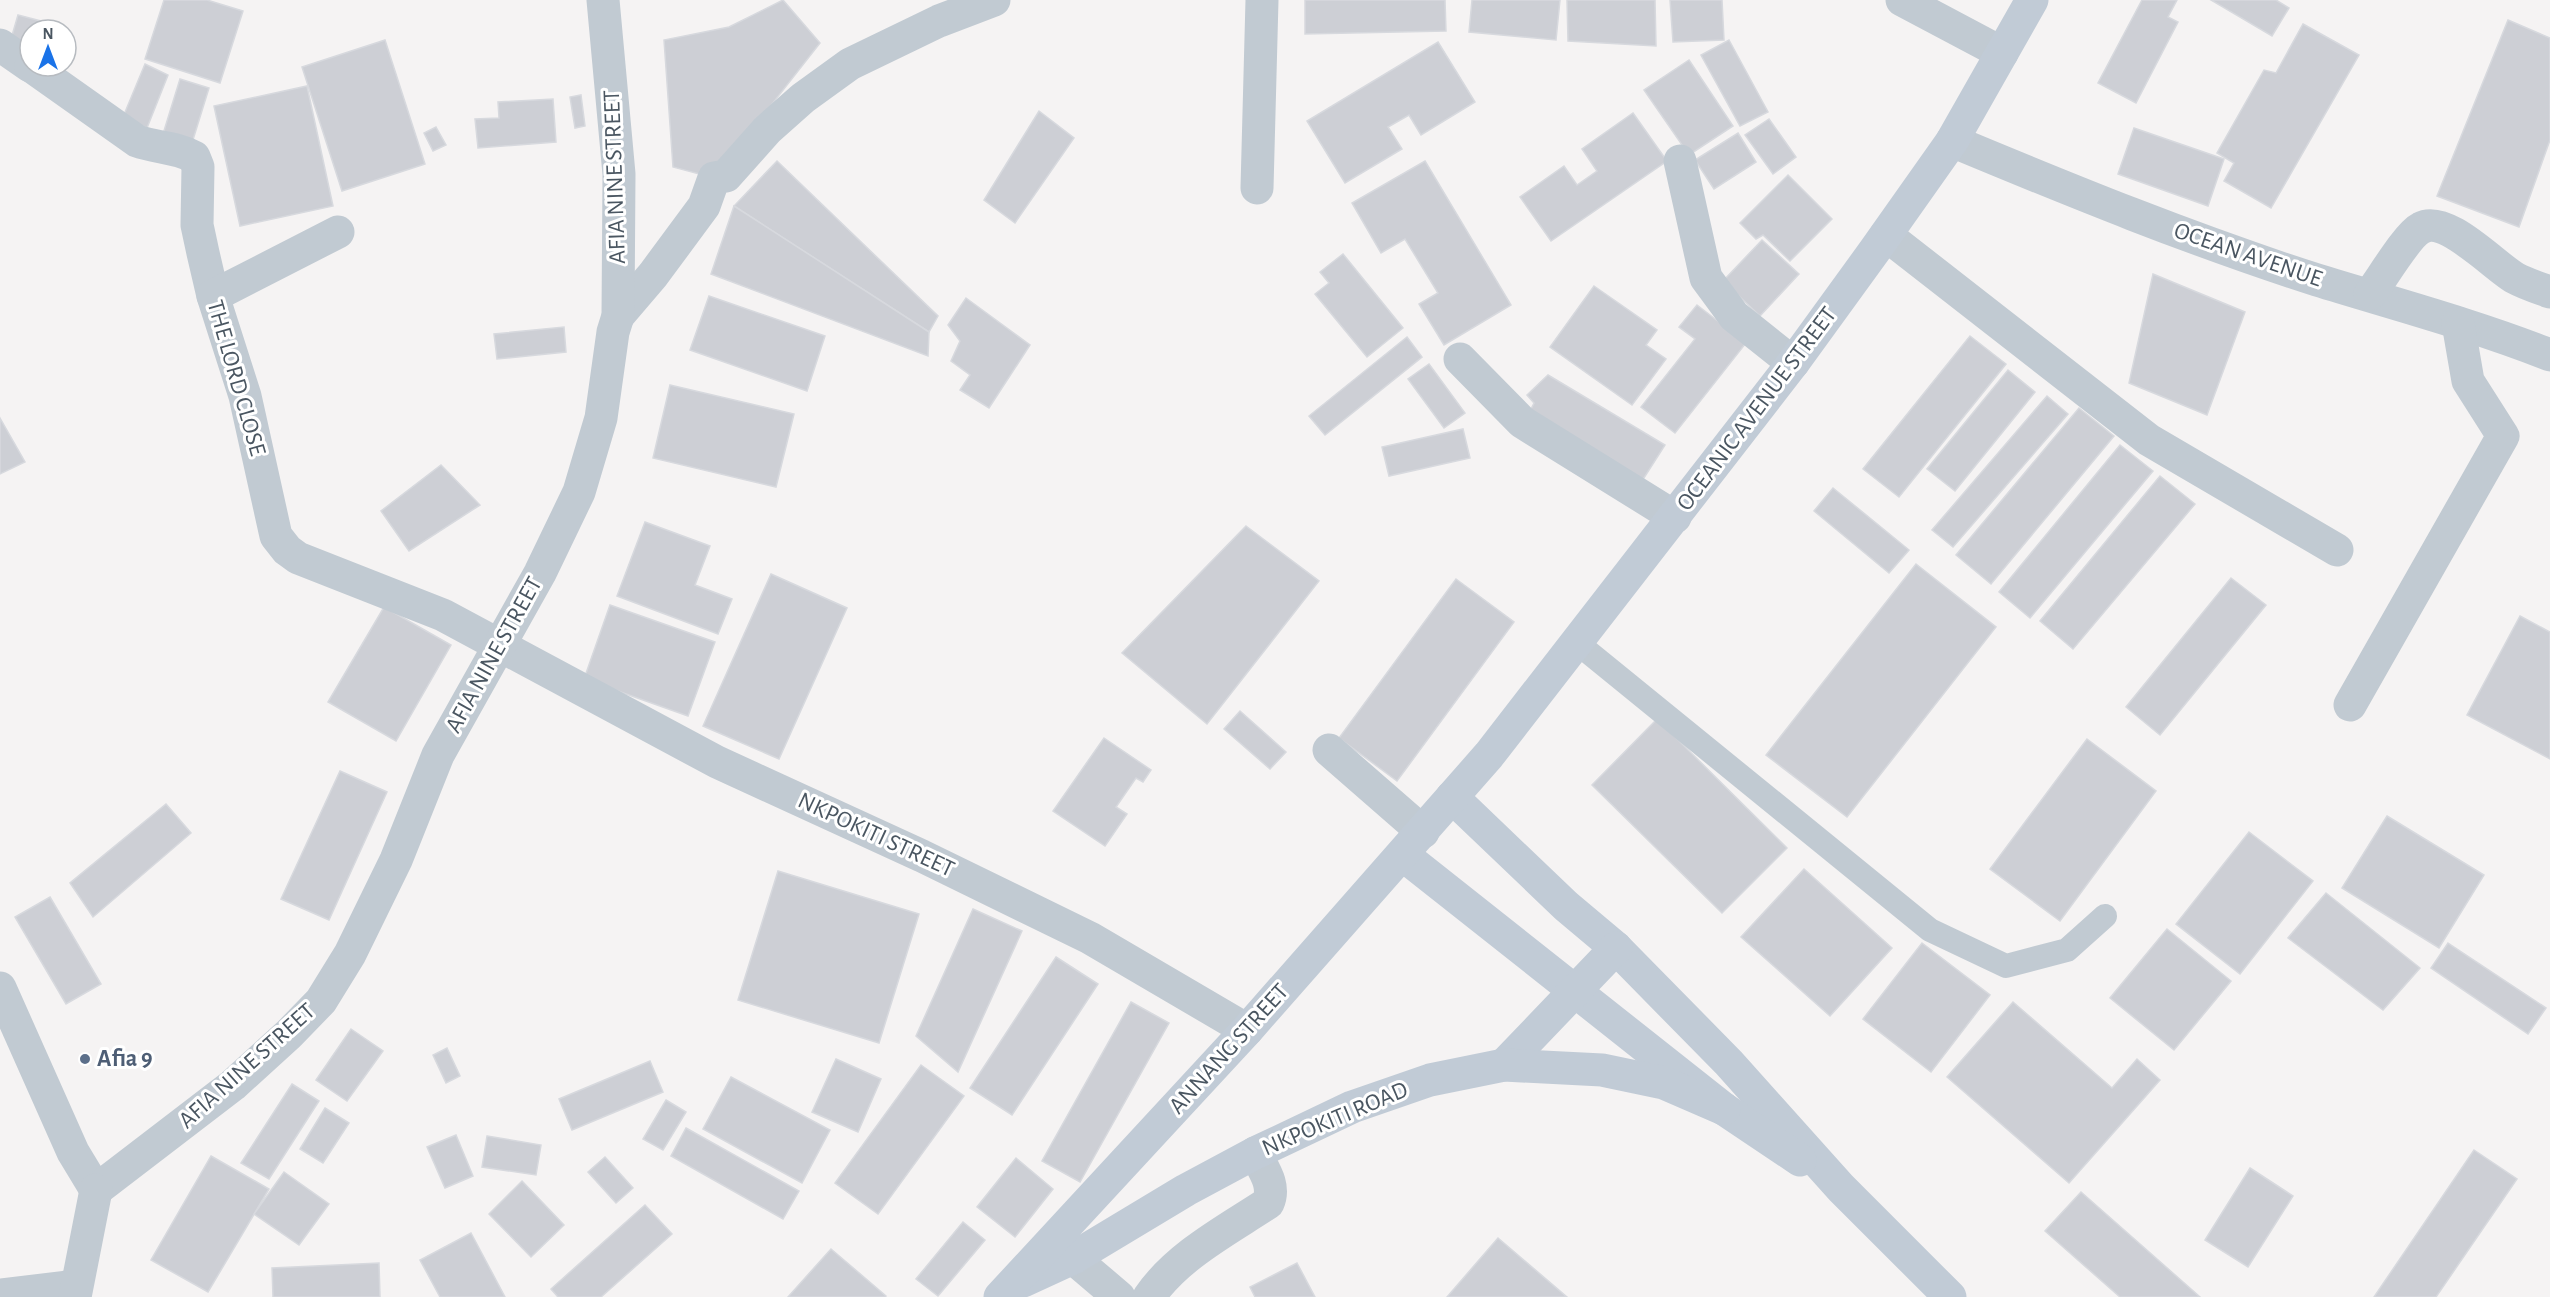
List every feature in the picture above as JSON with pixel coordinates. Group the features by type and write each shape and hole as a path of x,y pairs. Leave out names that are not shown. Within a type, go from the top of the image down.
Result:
{"main road":[{"name":"OCEANIC AVENUE STREET","path":"1452,797 1489,755 1675,517 1793,363 1886,236 1952,141 2032,0"},
{"name":"ANNANG STREET","path":"1004,1293 1247,1030 1452,797"},
{"path":"1452,797 1566,906 1616,948 1730,1063 1841,1188 1950,1297"},
{"path":"1413,844 1573,991 1724,1109 1841,1188"},
{"path":"1504,1065 1616,948"},
{"name":"NKPOKITI ROAD","path":"1004,1293 1073,1258 1186,1190 1255,1153 1352,1107 1430,1080 1504,1065 1556,1066 1664,1083 1724,1109"}],"street":[{"name":"AFIA NINE STREET","path":"96,1190 233,1085 321,1001 350,954 391,870 438,755 501,646 540,573 579,492 600,418 618,316 619,174 603,0"},
{"path":"618,316 653,275 704,206 714,178 726,176 767,130 803,98 850,64 939,21 994,0"},
{"path":"1257,188 1262,0"},
{"path":"1902,0 2002,53"},
{"name":"THE LORD CLOSE","path":"0,45 18,58"},
{"name":"THE LORD CLOSE","path":"47,78 137,141 174,149 194,157 198,167 198,225 213,296 245,396 276,536 287,550 298,558 443,615 501,646"},
{"name":"OCEAN AVENUE","path":"1952,141 2119,211 2316,279 2370,294 2550,355"},
{"path":"1680,161 1706,278 1734,316 1793,363"},
{"path":"2370,294 2408,242 2421,228 2429,226 2450,229 2516,279 2550,292"},
{"path":"213,296 338,232"},
{"path":"1886,236 2149,440 2337,550"},
{"path":"2350,705 2503,436 2468,381 2458,323"},
{"path":"1460,359 1522,422 1675,517"},
{"name":"NKPOKITI STREET","path":"501,646 599,696 717,762 911,851 1090,938 1247,1030"},
{"path":"1329,750 1413,844"},
{"path":"0,988 74,1152 96,1190 75,1292 0,1295"},
{"path":"1149,1297 1155,1288 1189,1256 1268,1203 1271,1198 1271,1183 1255,1153"},
{"path":"1073,1258 1119,1297"}],"lane":[{"path":"1576,642 1930,930 2006,966 2067,950 2105,916"}],"building":[{"path":"164,0 207,0 243,11 220,83 145,59"},
{"path":"783,0 820,43 714,178 673,167 664,40 729,27"},
{"path":"1305,0 1445,0 1446,31 1305,34"},
{"path":"1472,0 1560,0 1556,40 1469,32"},
{"path":"1567,0 1655,0 1656,46 1568,41"},
{"path":"1670,0 1722,0 1724,40 1673,42"},
{"path":"2142,0 2177,0 2168,17 2178,22 2136,103 2098,83"},
{"path":"2211,0 2276,0 2289,8 2272,36"},
{"path":"18,15 30,18 18,18 18,40 11,39"},
{"path":"2508,20 2550,38 2550,140 2519,227 2437,196"},
{"path":"2303,24 2359,55 2271,208 2224,181 2234,163 2217,153 2264,70 2276,73"},
{"path":"385,40 425,164 342,191 302,67"},
{"path":"1729,40 1768,112 1740,126 1701,55"},
{"path":"1438,42 1475,102 1421,135 1409,115 1388,127 1402,149 1345,183 1307,121"},
{"path":"1689,60 1733,126 1689,155 1644,90"},
{"path":"145,64 168,75 147,128 123,117"},
{"path":"180,79 209,88 192,143 163,134"},
{"path":"307,86 333,206 240,226 214,106"},
{"path":"581,95 585,126 575,128 570,97"},
{"path":"553,99 556,142 478,148 475,119 499,118 498,102"},
{"path":"1039,111 1074,138 1015,223 984,200"},
{"path":"1633,113 1667,161 1551,241 1520,197 1564,166 1577,185 1597,171 1582,149"},
{"path":"1769,119 1796,157 1773,174 1745,135"},
{"path":"436,127 446,145 433,151 424,133"},
{"path":"2134,128 2224,159 2208,206 2118,174"},
{"path":"1738,133 1756,162 1714,189 1695,160"},
{"path":"777,161 938,316 929,332 734,206"},
{"path":"1425,161 1511,305 1444,345 1419,304 1438,293 1405,239 1381,253 1352,203"},
{"path":"1788,175 1832,219 1790,261 1763,235 1756,239 1740,223"},
{"path":"734,206 929,332 928,356 711,274"},
{"path":"1762,240 1799,274 1760,316 1723,281"},
{"path":"1343,254 1403,328 1367,357 1315,294 1329,283 1320,272"},
{"path":"2153,274 2245,312 2207,415 2129,383"},
{"path":"1594,286 1657,330 1646,345 1666,359 1632,405 1550,347"},
{"path":"709,296 825,336 807,391 690,350"},
{"path":"966,298 1030,345 989,408 960,390 970,375 951,361 960,341 948,325"},
{"path":"1697,305 1746,343 1675,433 1641,407 1695,339 1679,327"},
{"path":"564,327 566,352 497,359 494,334"},
{"path":"1970,336 2006,364 1899,497 1863,469"},
{"path":"1407,337 1422,357 1325,435 1309,416"},
{"path":"1429,364 1465,413 1444,428 1408,379"},
{"path":"2008,370 2035,392 1955,491 1927,469"},
{"path":"1548,375 1665,445 1642,481 1529,413 1534,403 1527,395"},
{"path":"670,385 794,414 776,487 653,458"},
{"path":"2047,396 2068,414 1953,547 1932,530"},
{"path":"2079,408 2114,436 1991,584 1956,555"},
{"path":"0,418 25,462 0,474"},
{"path":"1463,429 1470,458 1389,476 1382,447"},
{"path":"2120,445 2153,471 2030,618 1999,592"},
{"path":"441,465 480,505 409,551 381,511"},
{"path":"2160,476 2195,504 2073,649 2040,621"},
{"path":"1833,488 1909,550 1889,573 1814,511"},
{"path":"645,522 710,546 695,585 732,599 718,634 617,596"},
{"path":"1246,526 1319,581 1207,724 1122,653"},
{"path":"1916,564 1996,627 1847,817 1766,755"},
{"path":"771,574 847,608 779,759 703,726"},
{"path":"2231,578 2266,605 2160,735 2126,707"},
{"path":"1456,579 1514,622 1397,781 1339,738"},
{"path":"610,605 715,642 688,716 584,679"},
{"path":"384,607 451,645 396,741 328,702"},
{"path":"2520,616 2550,632 2550,759 2467,715"},
{"path":"1240,711 1286,752 1270,769 1224,729"},
{"path":"1657,719 1787,848 1722,913 1592,785"},
{"path":"1104,738 1151,770 1143,782 1136,778 1116,807 1127,814 1105,846 1053,811"},
{"path":"2087,739 2156,791 2060,921 1990,869"},
{"path":"340,771 387,792 329,920 281,899"},
{"path":"166,804 191,833 93,917 70,883"},
{"path":"2387,816 2484,875 2439,948 2342,888"},
{"path":"2249,832 2313,881 2240,974 2176,924"},
{"path":"1804,869 1892,948 1830,1016 1741,937"},
{"path":"778,871 919,914 879,1043 738,1000"},
{"path":"2326,893 2420,968 2383,1010 2288,938"},
{"path":"50,897 101,984 66,1004 15,917"},
{"path":"973,909 1022,931 958,1072 916,1036"},
{"path":"2167,929 2231,981 2174,1050 2110,998"},
{"path":"1922,943 1990,995 1931,1072 1863,1019"},
{"path":"2448,943 2546,1008 2528,1034 2431,968"},
{"path":"1056,957 1098,984 1012,1115 970,1088"},
{"path":"1131,1002 1169,1023 1080,1182 1042,1161"},
{"path":"2013,1002 2112,1088 2137,1059 2160,1080 2069,1183 1947,1077"},
{"path":"351,1029 383,1051 347,1101 316,1080"},
{"path":"447,1048 460,1076 446,1083 433,1055"},
{"path":"836,1059 881,1079 858,1132 812,1112"},
{"path":"650,1061 663,1092 572,1130 559,1099"},
{"path":"921,1065 964,1096 878,1214 835,1183"},
{"path":"731,1077 830,1130 802,1183 703,1129"},
{"path":"292,1084 319,1101 269,1179 241,1163"},
{"path":"666,1100 686,1112 663,1150 643,1139"},
{"path":"325,1108 349,1123 323,1163 300,1149"},
{"path":"686,1128 799,1191 783,1219 671,1156"},
{"path":"456,1135 473,1176 445,1188 427,1147"},
{"path":"487,1136 541,1145 536,1175 482,1167"},
{"path":"2474,1150 2517,1179 2436,1297 2374,1297"},
{"path":"211,1156 269,1189 208,1292 151,1260"},
{"path":"605,1157 633,1188 616,1203 588,1172"},
{"path":"1016,1158 1053,1189 1015,1237 977,1207"},
{"path":"2250,1168 2293,1196 2248,1267 2205,1240"},
{"path":"284,1172 329,1204 299,1245 254,1214"},
{"path":"522,1181 564,1225 531,1257 489,1214"},
{"path":"2081,1192 2200,1297 2120,1297 2045,1231"},
{"path":"645,1205 672,1234 601,1297 558,1297 551,1289"},
{"path":"963,1222 985,1240 938,1296 916,1279"},
{"path":"471,1233 505,1297 440,1297 420,1260"},
{"path":"1498,1238 1567,1297 1447,1297"},
{"path":"831,1249 886,1296 788,1297"},
{"path":"379,1263 380,1297 273,1297 272,1268"},
{"path":"1297,1263 1315,1297 1255,1297 1250,1287"}],"place":[{"name":"Afia 9","path":"85,1059"}]}
